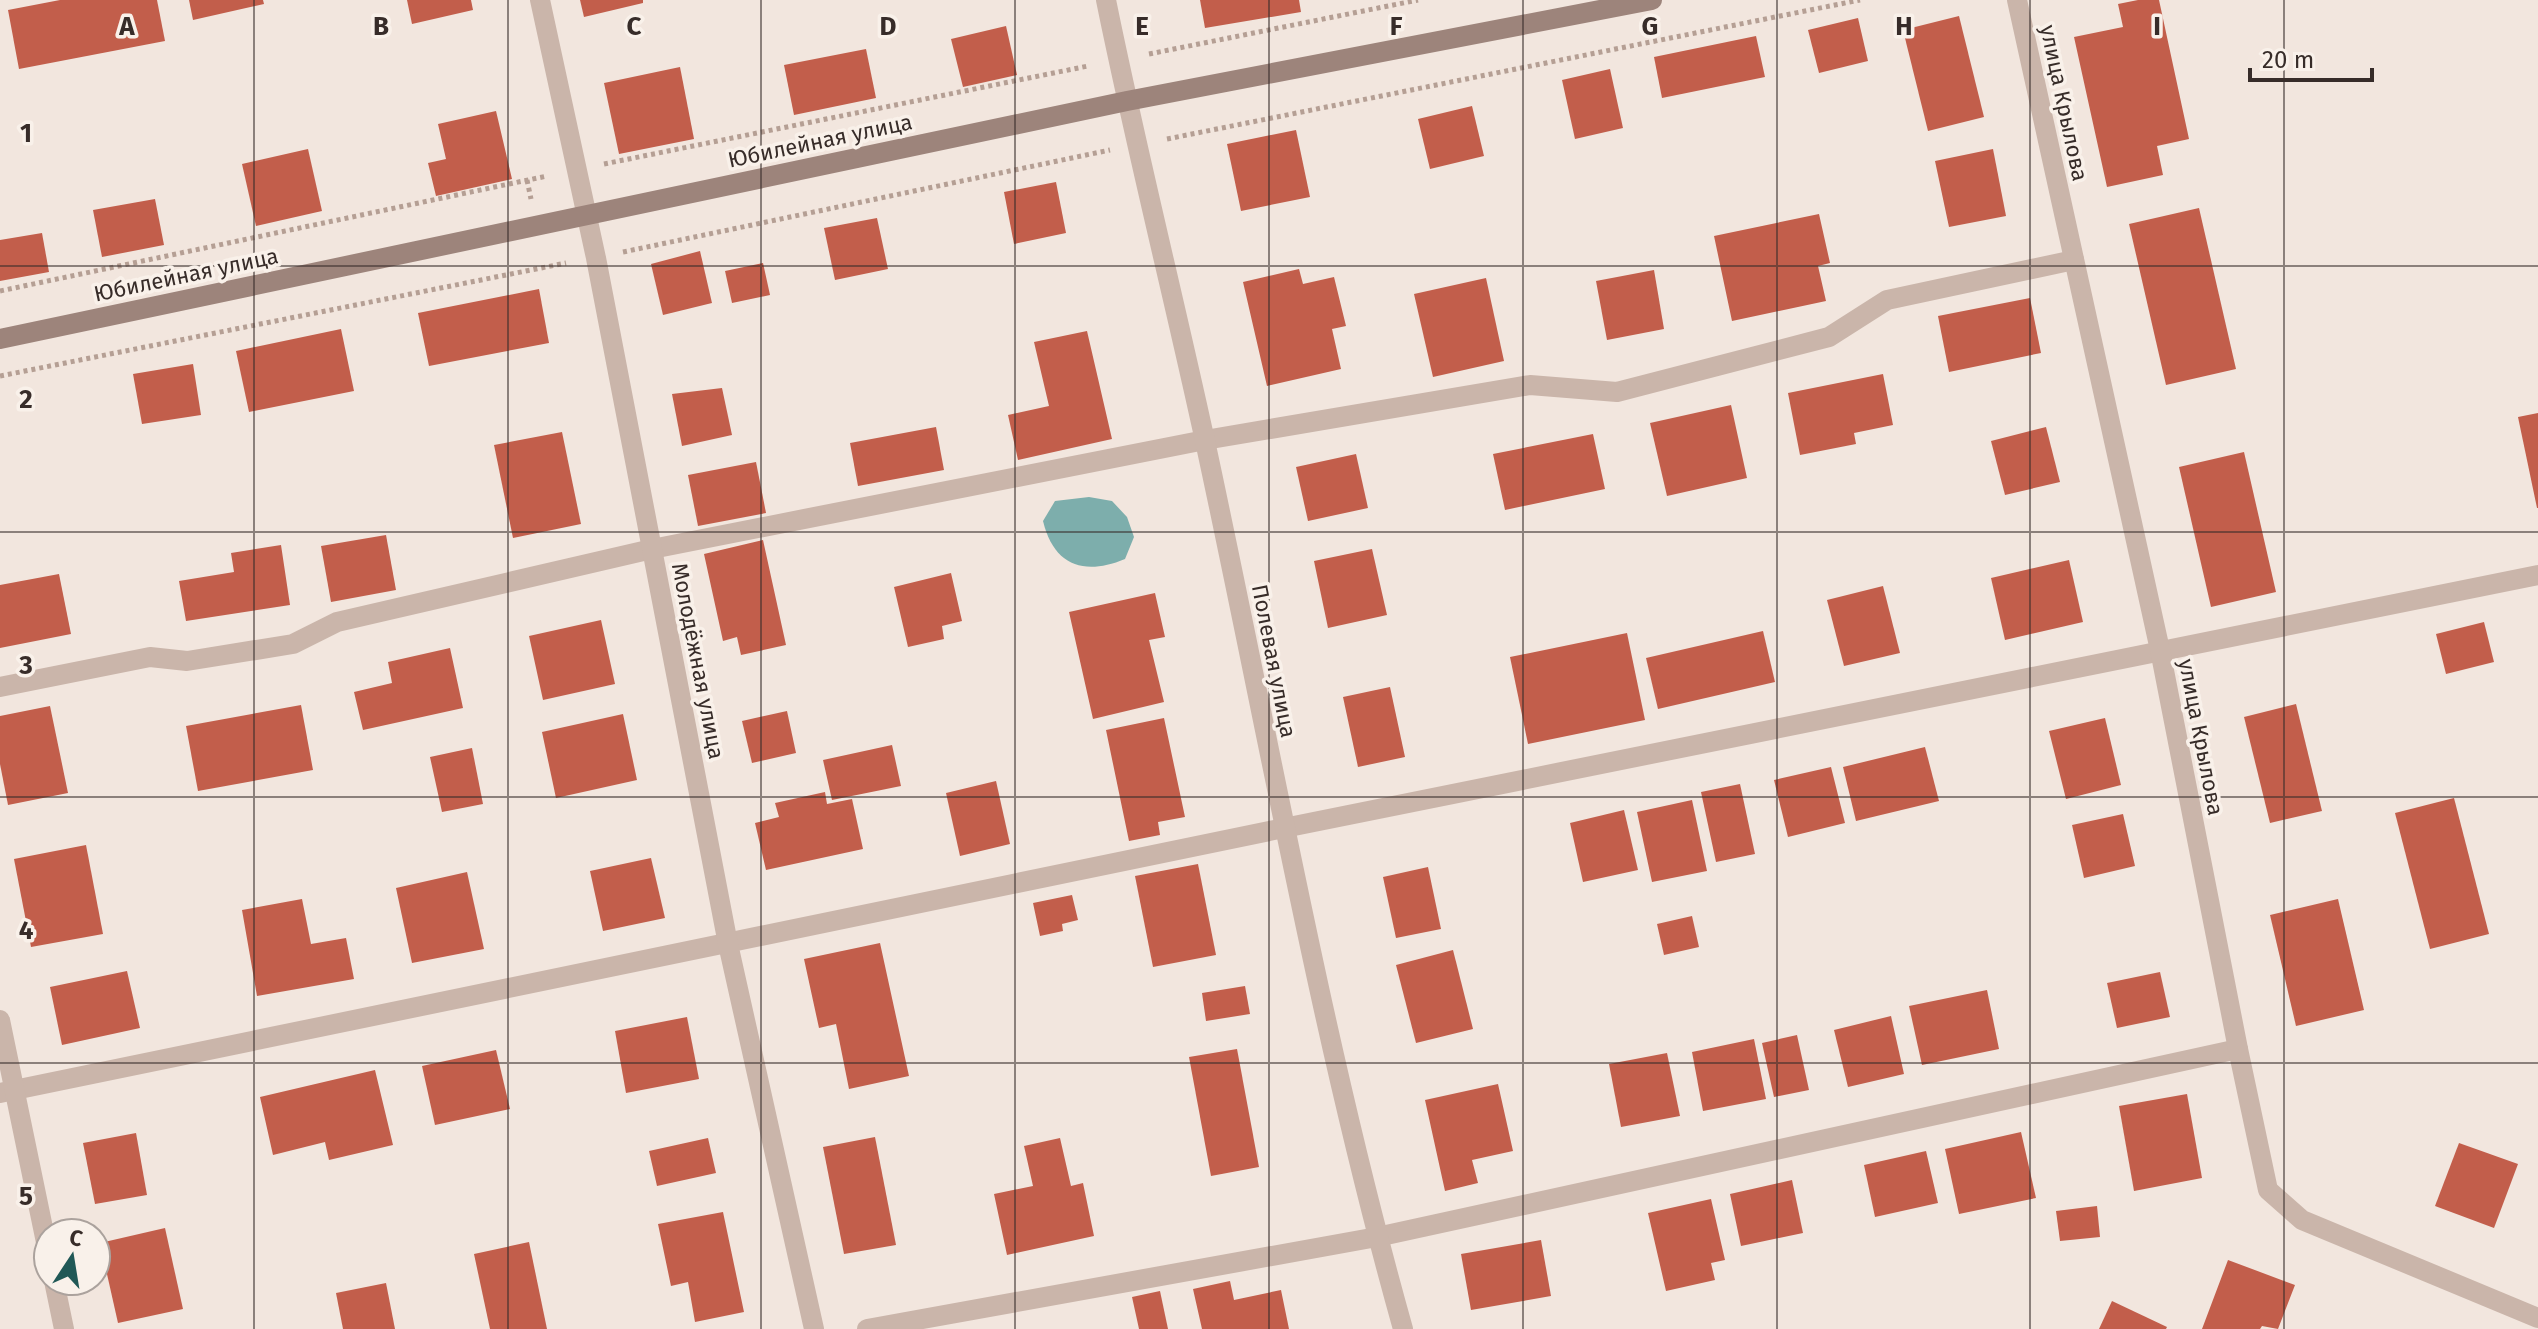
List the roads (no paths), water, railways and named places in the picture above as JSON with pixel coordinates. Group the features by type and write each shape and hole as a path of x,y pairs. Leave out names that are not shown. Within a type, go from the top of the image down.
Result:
{"main road":[{"name":"Юбилейная улица","path":"0,339 1127,101 1652,0"}],"street":[{"name":"Молодёжная улица","path":"540,0 596,258 728,944 814,1329"},
{"name":"Полевая улица","path":"1106,0 1205,440 1284,828 1377,1237 1403,1329"},
{"name":"улица Крылова","path":"2017,0 2160,650 2268,1190 2302,1220 2538,1318"},
{"path":"0,687 150,657 187,661 293,644 337,622 652,549 1205,440 1530,385 1617,392 1829,337 1887,300 2074,260"},
{"path":"7,1092 1284,828 2538,575"},
{"path":"0,1020 7,1092 39,1217"},
{"path":"867,1329 1377,1237 2238,1049"},
{"path":"57,1297 64,1329"}],"water":[{"path":"1089,497 1112,501 1127,517 1134,537 1125,559 1096,567 1073,563 1063,557 1048,536 1043,521 1055,501"}]}
